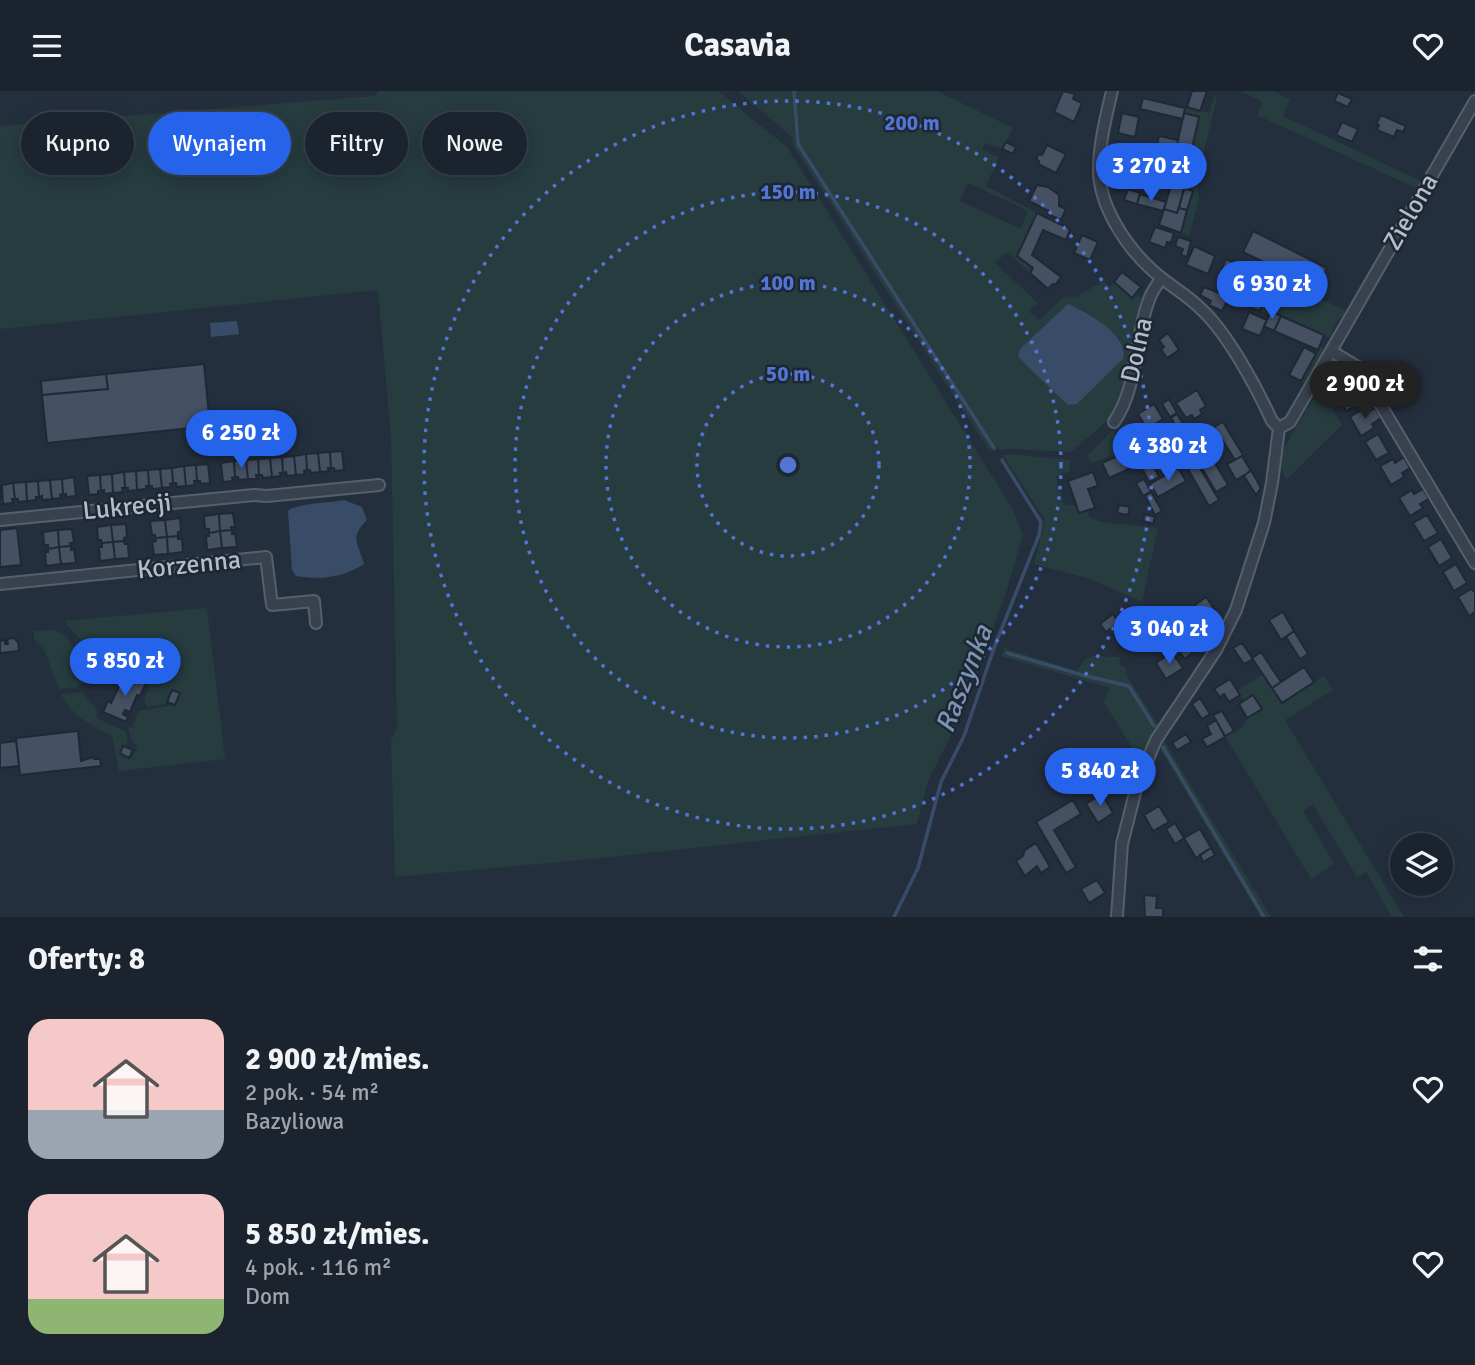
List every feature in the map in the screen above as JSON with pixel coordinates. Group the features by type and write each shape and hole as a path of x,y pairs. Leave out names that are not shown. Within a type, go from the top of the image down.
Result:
{"street":[{"path":"1112,91 1099,170 1100,182 1113,218 1130,246 1161,278 1202,309 1234,352 1272,421 1279,428 1264,523 1236,610 1216,650 1156,740 1137,785 1122,844 1117,917"},
{"name":"Zielona","path":"1279,428 1290,422 1475,101"},
{"name":"Dolna","path":"1114,422 1127,393 1150,297 1161,278"},
{"path":"1331,351 1358,367 1475,563"},
{"name":"Lukrecji","path":"0,520 379,485"},
{"name":"Korzenna","path":"0,584 266,557 272,605 314,601 316,623"}],"green space":[{"path":"379,91 718,91 787,147 1012,508 1023,535 1005,595 964,710 928,781 917,824 395,877 391,741 397,727 391,438 378,290 0,329 0,126 21,124 21,175 134,175 134,115 148,114 148,175 291,175 291,112 175,112 374,96"},
{"path":"738,91 937,91 1013,128 1002,149 985,143 982,150 999,157 986,186 1037,213 1017,255 1033,268 1030,273 1007,252 995,263 1038,303 1028,311 1040,320 1060,300 1068,296 1076,297 1103,281 1110,287 1114,282 1132,297 1136,293 1141,298 1135,339 1116,413 1071,452 998,448 990,452 793,145 792,137","holes":["968,183 1028,211 1021,229 960,201"]},
{"path":"1240,91 1273,91 1290,99 1283,116 1421,181 1416,188 1257,115 1263,102"},
{"path":"1214,96 1217,98 1197,180 1199,199 1189,236 1181,233 1193,191 1173,179 1177,168 1187,170 1199,118 1184,113 1186,106 1209,113"},
{"path":"1274,278 1346,311 1338,319 1330,338 1271,312 1269,315 1260,311"},
{"path":"1320,346 1325,351 1305,384 1301,381"},
{"path":"1320,387 1342,425 1287,479 1281,469 1283,450"},
{"path":"1113,430 1121,452 1091,463 1088,455"},
{"path":"1003,455 1070,460 1070,471 1056,476 1063,502 1077,506 1079,513 1087,510 1090,518 1102,522 1158,528 1142,602 1090,579 1034,564 1045,520"},
{"path":"207,608 225,759 119,771 112,736 76,714 61,694 81,692 96,708 97,718 126,732 128,741 120,753 131,759 138,746 132,742 128,726 132,728 139,711 175,705 180,693 172,690 165,704 147,707 144,701 150,685 122,673 89,668 80,639 64,621"},
{"path":"54,630 68,639 76,652 82,683 76,688 59,689 44,649 34,639 34,631"},
{"path":"1004,648 1077,671 1084,660 1093,656 1121,657 1119,664 1126,668 1127,676 1160,727 1141,761 1104,703 1109,688 1001,656"},
{"path":"1263,674 1282,703 1324,676 1333,690 1285,720 1404,917 1392,917 1366,872 1357,877 1313,805 1303,810 1334,864 1311,879 1225,736 1243,727 1247,718 1262,709 1253,696 1244,701 1237,691"},
{"path":"1164,741 1271,917 1261,917 1160,749"}],"water":[{"path":"1068,304 1105,325 1113,333 1120,341 1123,359 1077,404 1068,405 1018,357 1020,349"},
{"path":"237,321 239,334 211,337 210,323"},
{"path":"344,500 362,507 367,520 358,531 356,540 364,564 331,577 296,576 292,570 288,511 306,505"}],"building":[{"path":"1063,91 1075,94 1073,99 1082,103 1074,122 1054,112"},
{"path":"1192,91 1207,91 1200,111 1187,107"},
{"path":"1338,93 1352,99 1348,107 1334,101"},
{"path":"1143,98 1185,108 1183,119 1140,109"},
{"path":"1122,113 1139,117 1135,137 1118,133"},
{"path":"1184,113 1199,117 1191,153 1176,149"},
{"path":"1381,115 1406,126 1403,132 1397,130 1394,137 1377,130 1379,125 1376,124"},
{"path":"1342,122 1358,129 1352,142 1336,135"},
{"path":"1159,136 1178,140 1176,149 1157,145"},
{"path":"1006,142 1016,147 1013,154 1002,149"},
{"path":"1047,145 1066,154 1056,173 1038,164 1036,159 1039,154 1042,155"},
{"path":"1176,149 1191,153 1187,170 1172,166"},
{"path":"1117,156 1131,159 1126,177 1113,174"},
{"path":"1128,156 1142,160 1140,169 1129,166 1131,159 1127,158"},
{"path":"1142,160 1177,168 1175,177 1140,169"},
{"path":"1173,179 1186,183 1177,213 1164,209"},
{"path":"1037,185 1048,187 1059,195 1059,206 1066,209 1061,220 1029,201"},
{"path":"1184,188 1193,191 1187,210 1179,208"},
{"path":"1128,189 1140,193 1137,204 1124,200"},
{"path":"1140,194 1166,202 1163,211 1137,204"},
{"path":"1179,208 1187,210 1181,233 1159,225 1164,209 1177,213"},
{"path":"1037,213 1070,229 1066,240 1043,230 1032,255 1061,277 1048,289 1030,273 1033,268 1017,256"},
{"path":"1155,227 1174,233 1171,243 1167,242 1165,248 1149,242"},
{"path":"1253,231 1327,268 1321,280 1328,283 1324,291 1243,252"},
{"path":"1082,235 1098,242 1090,260 1074,253"},
{"path":"1178,237 1191,241 1187,257 1181,255 1183,249 1175,246"},
{"path":"1194,246 1215,256 1208,274 1186,265"},
{"path":"1226,259 1260,274 1256,283 1222,268"},
{"path":"1122,272 1141,287 1132,298 1114,282"},
{"path":"1260,274 1274,279 1260,311 1247,306"},
{"path":"1204,287 1229,297 1222,311 1209,305 1211,301 1200,295"},
{"path":"1271,311 1281,316 1274,331 1264,326"},
{"path":"1249,312 1267,320 1260,336 1242,329"},
{"path":"1281,316 1324,335 1318,350 1274,331"},
{"path":"1168,333 1179,350 1167,358 1159,340"},
{"path":"1304,347 1316,354 1301,381 1289,375"},
{"path":"204,364 210,426 47,443 42,395 108,389 106,374"},
{"path":"106,374 108,389 42,395 41,381"},
{"path":"1360,383 1366,393 1357,399 1360,403 1346,411 1335,392 1349,384 1351,389"},
{"path":"1197,390 1206,406 1200,410 1202,414 1194,419 1192,415 1186,418 1176,403"},
{"path":"1169,399 1177,413 1170,417 1162,404"},
{"path":"1154,404 1163,419 1147,429 1138,414"},
{"path":"1375,408 1381,418 1372,424 1374,428 1361,436 1350,417 1363,409 1366,413"},
{"path":"1177,414 1187,430 1180,434 1171,418"},
{"path":"1223,422 1243,455 1235,460 1214,427"},
{"path":"1174,424 1194,458 1185,464 1164,429"},
{"path":"1136,432 1139,438 1129,443 1126,438"},
{"path":"1378,434 1389,453 1376,460 1365,442"},
{"path":"1139,438 1159,477 1149,482 1129,443"},
{"path":"342,451 344,470 335,471 331,468 330,452"},
{"path":"1208,451 1228,485 1216,492 1196,458"},
{"path":"330,452 331,468 328,468 329,471 320,472 318,453"},
{"path":"318,453 320,472 311,473 307,470 306,454"},
{"path":"306,454 307,470 304,471 305,474 296,475 294,456"},
{"path":"1122,454 1129,469 1109,478 1102,463"},
{"path":"294,456 296,475 287,476 286,472 283,473 282,457"},
{"path":"1242,456 1251,471 1236,480 1227,464"},
{"path":"282,457 283,473 280,473 281,476 272,477 270,458"},
{"path":"1404,457 1410,468 1402,473 1404,477 1391,485 1380,466 1393,459 1395,463"},
{"path":"270,458 272,477 263,478 259,475 258,459"},
{"path":"1194,458 1219,500 1209,506 1185,464"},
{"path":"258,459 257,479 248,479 246,460"},
{"path":"246,460 248,479 239,480 235,477 234,461"},
{"path":"234,461 233,481 223,482 221,463"},
{"path":"208,464 210,483 201,484 197,481 196,465"},
{"path":"196,465 197,481 194,481 195,485 186,486 184,466"},
{"path":"184,466 186,486 177,487 176,483 173,483 172,468"},
{"path":"172,468 171,487 162,488 160,469"},
{"path":"1178,468 1186,481 1158,497 1150,484"},
{"path":"160,469 162,488 152,489 152,486 149,486 148,470"},
{"path":"148,470 149,486 137,490 136,471"},
{"path":"1251,470 1261,488 1256,495 1244,476"},
{"path":"136,471 137,490 128,491 128,488 125,488 124,472"},
{"path":"124,472 123,492 113,493 112,474"},
{"path":"1093,472 1098,486 1088,489 1095,508 1079,513 1068,481"},
{"path":"112,474 113,493 104,494 104,490 101,491 100,475"},
{"path":"100,475 101,491 89,495 87,476"},
{"path":"74,477 76,496 66,497 66,494 63,494 62,479"},
{"path":"62,479 61,498 52,499 50,480"},
{"path":"1144,479 1151,492 1143,496 1136,483"},
{"path":"50,480 52,499 42,500 42,496 39,497 38,481"},
{"path":"38,481 39,497 27,501 26,482"},
{"path":"26,482 27,501 18,502 18,499 15,499 13,483"},
{"path":"13,483 15,499 12,499 13,503 3,504 2,485"},
{"path":"1423,489 1429,499 1420,504 1423,508 1410,516 1399,498 1412,490 1414,494"},
{"path":"1151,492 1162,511 1155,515 1145,496"},
{"path":"1119,505 1130,507 1128,515 1117,513"},
{"path":"233,513 235,527 231,527 232,530 220,531 219,514"},
{"path":"219,514 220,531 209,533 209,529 205,529 204,516"},
{"path":"1145,514 1155,517 1153,524 1143,521"},
{"path":"1427,515 1438,533 1424,541 1413,523"},
{"path":"180,518 181,532 178,532 178,536 167,537 165,520"},
{"path":"165,520 167,537 155,538 150,521"},
{"path":"126,524 127,537 124,541 113,542 111,525"},
{"path":"111,525 113,542 102,543 98,540 97,527"},
{"path":"17,528 21,565 0,567 0,530"},
{"path":"72,529 74,543 70,543 71,546 59,547 58,530"},
{"path":"58,530 59,547 48,549 48,545 44,545 43,532"},
{"path":"232,530 237,547 222,548 220,531"},
{"path":"220,531 222,548 207,550 206,536"},
{"path":"178,536 178,539 182,539 183,552 168,554 167,537"},
{"path":"167,537 168,554 154,555 152,542 156,541 155,538"},
{"path":"1441,539 1452,558 1439,566 1428,547"},
{"path":"124,541 128,544 129,558 115,559 113,542"},
{"path":"113,542 115,559 100,561 99,547 102,547 102,543"},
{"path":"71,546 76,563 61,564 59,547"},
{"path":"59,547 61,564 46,566 45,552"},
{"path":"1456,564 1467,583 1454,591 1443,572"},
{"path":"1471,589 1475,592 1475,612 1469,616 1458,597"},
{"path":"1206,597 1220,617 1204,628 1191,608"},
{"path":"1283,612 1294,631 1281,640 1269,620"},
{"path":"1190,613 1198,623 1192,628 1184,617"},
{"path":"1113,614 1119,623 1106,632 1100,624"},
{"path":"1166,615 1173,625 1163,632 1156,622"},
{"path":"1172,626 1176,632 1167,638 1163,632"},
{"path":"1294,631 1308,654 1300,659 1286,637"},
{"path":"1182,637 1184,640 1188,637 1198,648 1185,659 1175,647 1181,643 1179,640"},
{"path":"14,638 18,642 19,651 0,653 0,641 5,640 5,644 8,644 7,639"},
{"path":"1242,643 1253,659 1244,664 1233,648"},
{"path":"1172,652 1183,668 1166,679 1156,663"},
{"path":"1261,652 1281,682 1272,688 1252,658"},
{"path":"1304,667 1314,682 1282,703 1272,688"},
{"path":"125,674 146,683 130,712 125,710 123,714 128,717 126,722 103,712 108,701 111,703"},
{"path":"1230,679 1240,695 1229,702 1224,694 1220,697 1214,689"},
{"path":"172,690 180,693 175,705 167,702"},
{"path":"1253,695 1262,709 1247,718 1239,704"},
{"path":"1200,698 1210,714 1202,719 1192,704"},
{"path":"1222,711 1234,731 1225,736 1213,715"},
{"path":"1216,720 1225,737 1207,747 1202,739 1211,734 1207,726"},
{"path":"78,731 81,761 94,757 100,759 101,766 20,775 16,738"},
{"path":"1186,734 1191,742 1177,750 1172,743"},
{"path":"16,741 19,766 0,768 0,743"},
{"path":"123,746 133,750 129,758 120,753"},
{"path":"1113,748 1123,762 1119,766 1126,777 1113,787 1105,775 1110,772 1108,769 1106,771 1097,759"},
{"path":"1093,752 1100,762 1094,766 1087,757"},
{"path":"1102,794 1113,813 1098,823 1086,804"},
{"path":"1073,800 1081,814 1054,830 1076,867 1066,873 1036,822"},
{"path":"1159,806 1169,822 1153,831 1144,815"},
{"path":"1175,823 1184,838 1175,844 1166,829"},
{"path":"1200,829 1211,848 1196,858 1184,838"},
{"path":"1036,843 1050,867 1041,873 1037,866 1025,876 1016,861 1023,856 1025,850"},
{"path":"1211,848 1215,855 1203,862 1200,855"},
{"path":"1097,880 1105,893 1089,903 1081,889"},
{"path":"1144,895 1157,896 1156,908 1163,908 1163,917 1145,917"}],"waterway":[{"name":"Raszynka","path":"794,91 798,144 994,448"},
{"name":"Raszynka","path":"894,917 918,868 941,782 964,736 994,648 1039,535 1041,522 1002,460"},
{"path":"1007,653 1129,686 1154,726"},
{"path":"1163,747 1264,917"}]}
